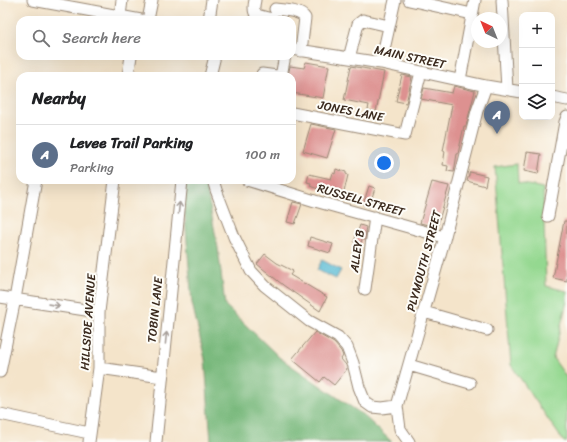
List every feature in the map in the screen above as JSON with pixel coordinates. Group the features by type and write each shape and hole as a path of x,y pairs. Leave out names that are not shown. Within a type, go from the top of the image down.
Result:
{"street":[{"path":"33,0 120,16 122,0"},
{"path":"149,16 152,0"},
{"path":"210,16 212,0"},
{"path":"255,0 253,9 254,13 257,15 275,12 300,13 304,16 305,18 296,50"},
{"path":"381,63 396,0"},
{"path":"409,0 471,14"},
{"path":"472,12 475,0"},
{"path":"502,0 507,89"},
{"path":"349,58 360,21 363,20 389,26"},
{"path":"460,80 471,20"},
{"name":"MAIN STREET","path":"296,50 381,63 486,86 519,91"},
{"path":"129,72 130,60"},
{"path":"211,72 213,60"},
{"path":"282,72 284,60"},
{"name":"JONES LANE","path":"296,114 405,134 421,72"},
{"name":"PLYMOUTH STREET","path":"408,442 400,429 398,406 477,111 486,86"},
{"path":"555,98 567,100"},
{"path":"548,216 564,122 567,117"},
{"path":"0,372 15,300 35,184"},
{"name":"HILLSIDE AVENUE","path":"89,437 99,368 99,312 115,184"},
{"name":"TOBIN LANE","path":"156,442 182,184"},
{"path":"214,184 234,237 251,271 265,286 310,321 338,337 347,348 353,363 364,402 372,407 382,408 398,406"},
{"name":"RUSSELL STREET","path":"260,184 444,237"},
{"name":"ALLEY B","path":"365,289 376,217"},
{"path":"0,297 99,312"},
{"path":"424,312 487,330"},
{"path":"409,365 470,383"},
{"path":"99,368 162,377"},
{"path":"0,414 89,437"}],"green space":[{"path":"517,164 518,183 543,188 546,286 567,291 567,301 553,358 567,378 567,442 564,442 511,365 495,167"},
{"path":"182,184 206,184 218,248 225,305 280,358 363,415 392,442 211,442 205,359 192,303"}],"water":[{"path":"322,260 341,270 336,279 317,270"}],"building":[{"path":"306,62 329,66 323,98 296,94 296,72 289,72 290,66 304,68"},
{"path":"351,66 384,72 376,112 368,110 369,105 344,100"},
{"path":"402,75 412,77 406,103 396,101"},
{"path":"454,86 475,91 466,126 464,126 454,172 447,171 448,166 443,165 445,151 443,151 452,105 421,99 424,88 452,93"},
{"path":"311,124 336,129 327,158 303,151"},
{"path":"527,152 541,154 538,174 524,171"},
{"path":"336,169 346,172 348,175 344,192 339,190 337,196 329,193 330,191 310,186 311,183 307,182 309,174 331,179 333,173 335,174"},
{"path":"470,172 487,176 485,186 467,181"},
{"path":"432,182 449,186 437,227 420,223"},
{"path":"369,186 375,188 369,207 363,205"},
{"path":"293,202 302,204 295,224 287,222"},
{"path":"564,221 567,221 567,281 553,278"},
{"path":"360,225 366,227 365,240 362,239 361,244 354,242"},
{"path":"310,237 333,244 330,253 308,246"},
{"path":"265,254 277,263 293,271 290,275 327,297 320,311 283,285 257,264"},
{"path":"315,332 334,343 341,351 343,356 341,359 346,365 347,369 334,385 324,377 320,382 292,359"}],"place":[{"name":"Levee Trail Parking","path":"497,134"}]}
